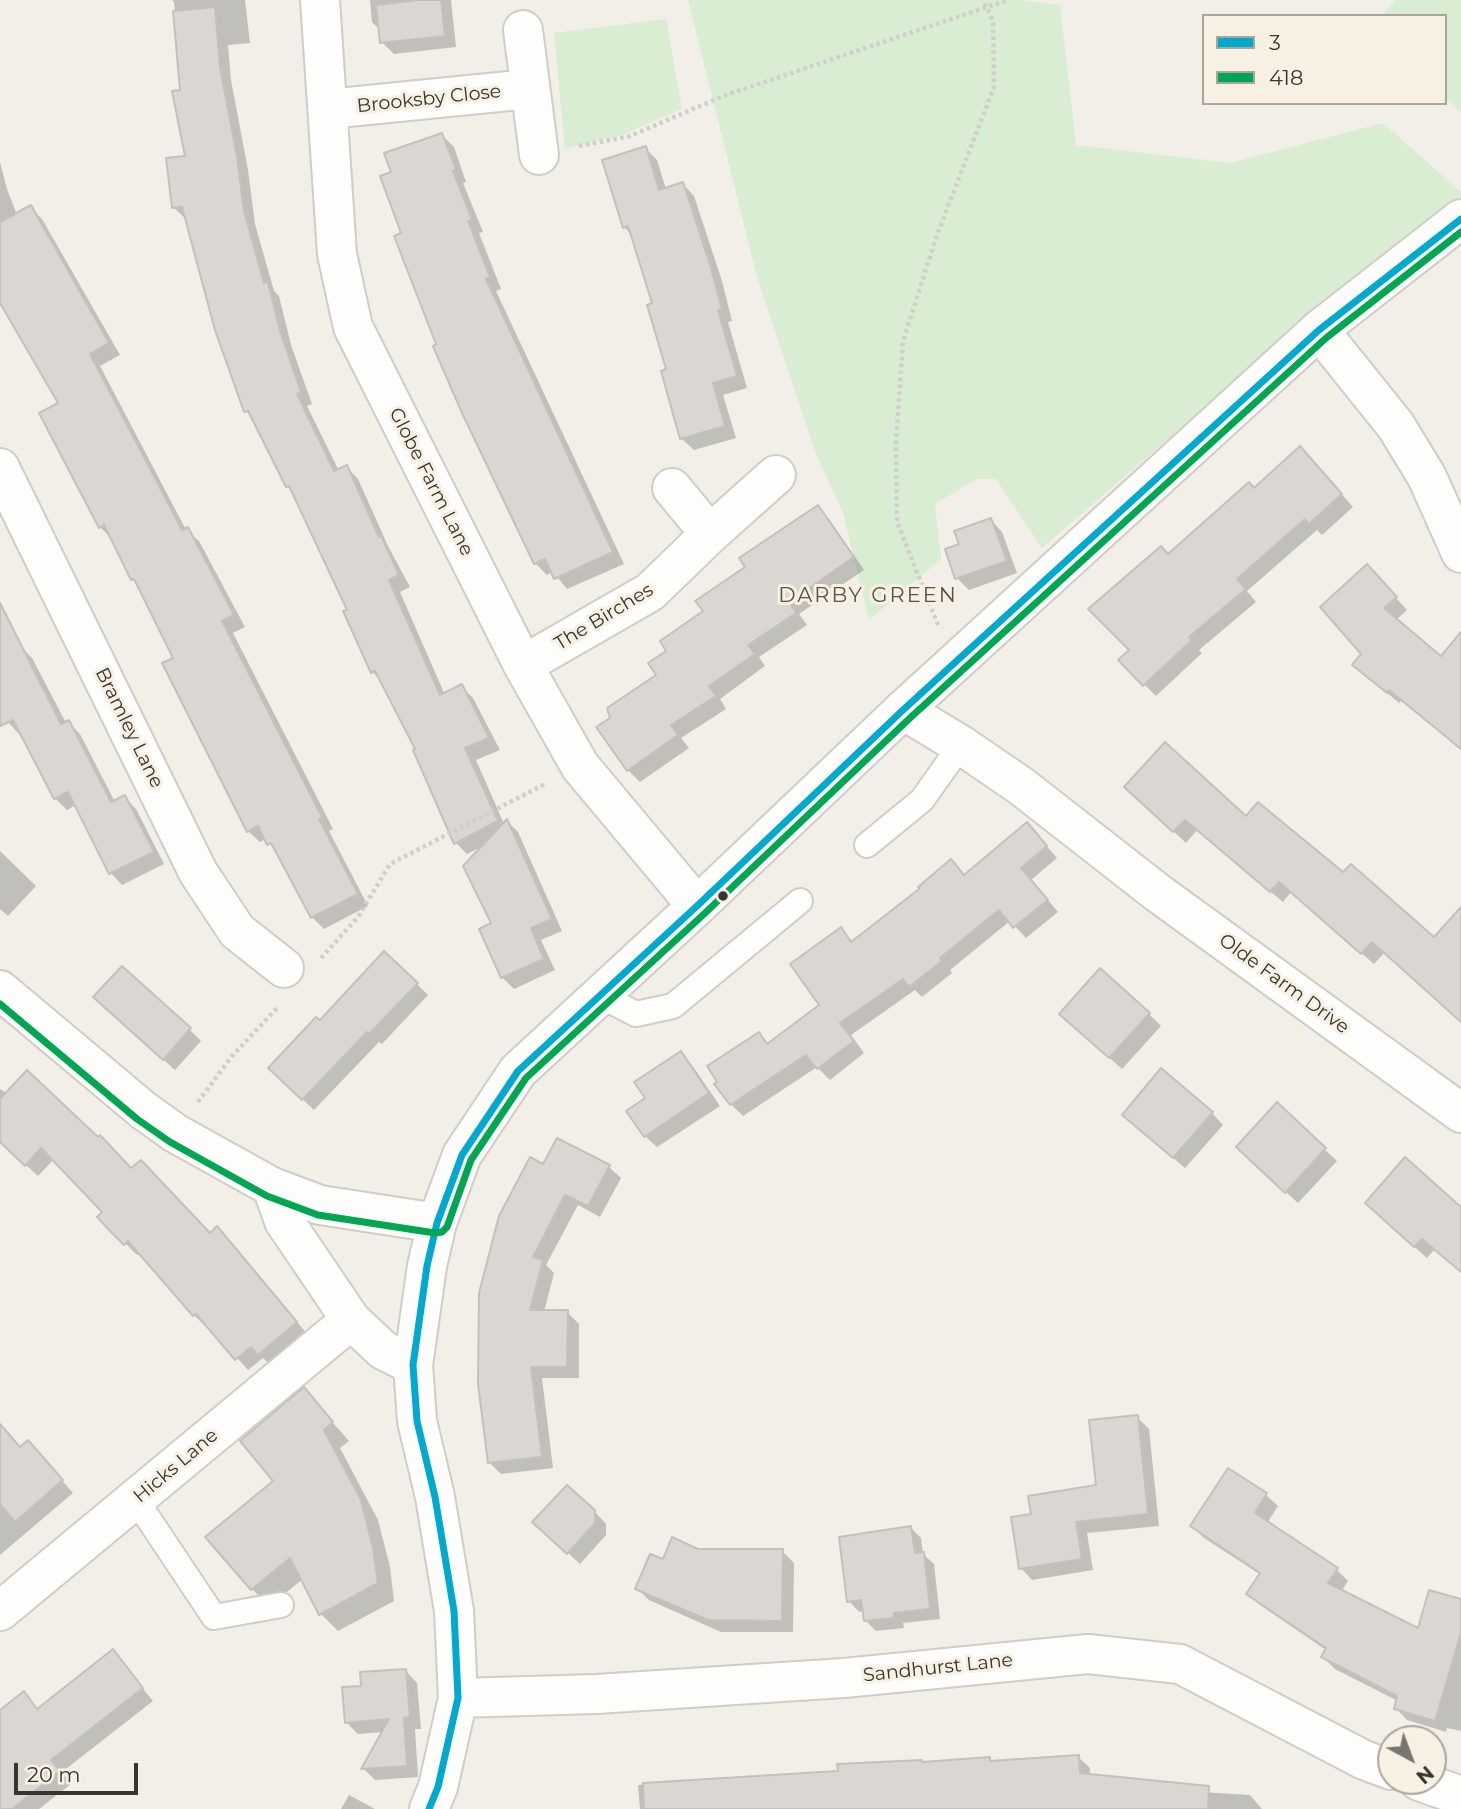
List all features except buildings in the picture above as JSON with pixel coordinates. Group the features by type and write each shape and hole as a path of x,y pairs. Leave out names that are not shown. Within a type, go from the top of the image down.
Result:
{"street":[{"name":"Globe Farm Lane","path":"320,0 337,254 353,327 523,665 580,766 697,906"},
{"name":"Brooksby Close","path":"523,30 538,155"},
{"name":"Brooksby Close","path":"328,109 529,89"},
{"path":"429,1809 438,1787 458,1698 454,1611 435,1497 417,1421 413,1365 427,1266 437,1223 462,1155 517,1071 697,906 957,660 1319,330 1461,219"},
{"path":"1319,330 1396,426 1427,477 1461,553"},
{"name":"Bramley Lane","path":"0,468 198,872 237,931 296,976"},
{"name":"The Birches","path":"523,665 650,592 776,475"},
{"path":"672,488 710,534"},
{"name":"Olde Farm Drive","path":"903,710 1021,786 1158,893 1461,1113"},
{"path":"0,990 143,1110 175,1133 272,1186 320,1205 437,1223"},
{"path":"272,1186 284,1221 351,1320 383,1350 413,1365"},
{"name":"Hicks Lane","path":"0,1611 351,1320"},
{"name":"Sandhurst Lane","path":"458,1698 596,1694 844,1678 1088,1654 1180,1664 1377,1765"}],"lane":[{"path":"867,845 922,800 961,745"},
{"path":"599,995 636,1014 673,1006 800,901"},
{"path":"136,1500 214,1617 281,1605"}],"path":[{"path":"957,660 932,617 897,522 896,442 904,341 937,235 994,87 993,21 983,0"},
{"path":"538,155 630,136 726,95 1008,0"},
{"path":"175,1133 296,976 358,917 390,864 580,766"}],"green space":[{"path":"688,0 1019,0 1060,5 1076,145 1230,163 1383,123 1461,192 1461,196 1339,291 1042,548 996,479 976,479 935,504 941,559 869,620 843,513 817,456 756,273"},
{"path":"1396,0 1461,0 1461,113 1447,100 1447,14 1383,14"},
{"path":"666,19 682,109 622,135 565,149 554,33"}],"transit line":[{"name":"3","path":"429,1809 438,1787 458,1698 454,1611 435,1497 417,1421 413,1365 427,1266 437,1223 462,1155 518,1071 903,710 1319,330 1461,219"},
{"name":"418","path":"0,1004 137,1119 170,1142 267,1196 318,1215 442,1232 447,1227 471,1160 526,1078 910,718 1326,338 1461,232"}],"district":[{"name":"DARBY GREEN","path":"868,596"}]}
